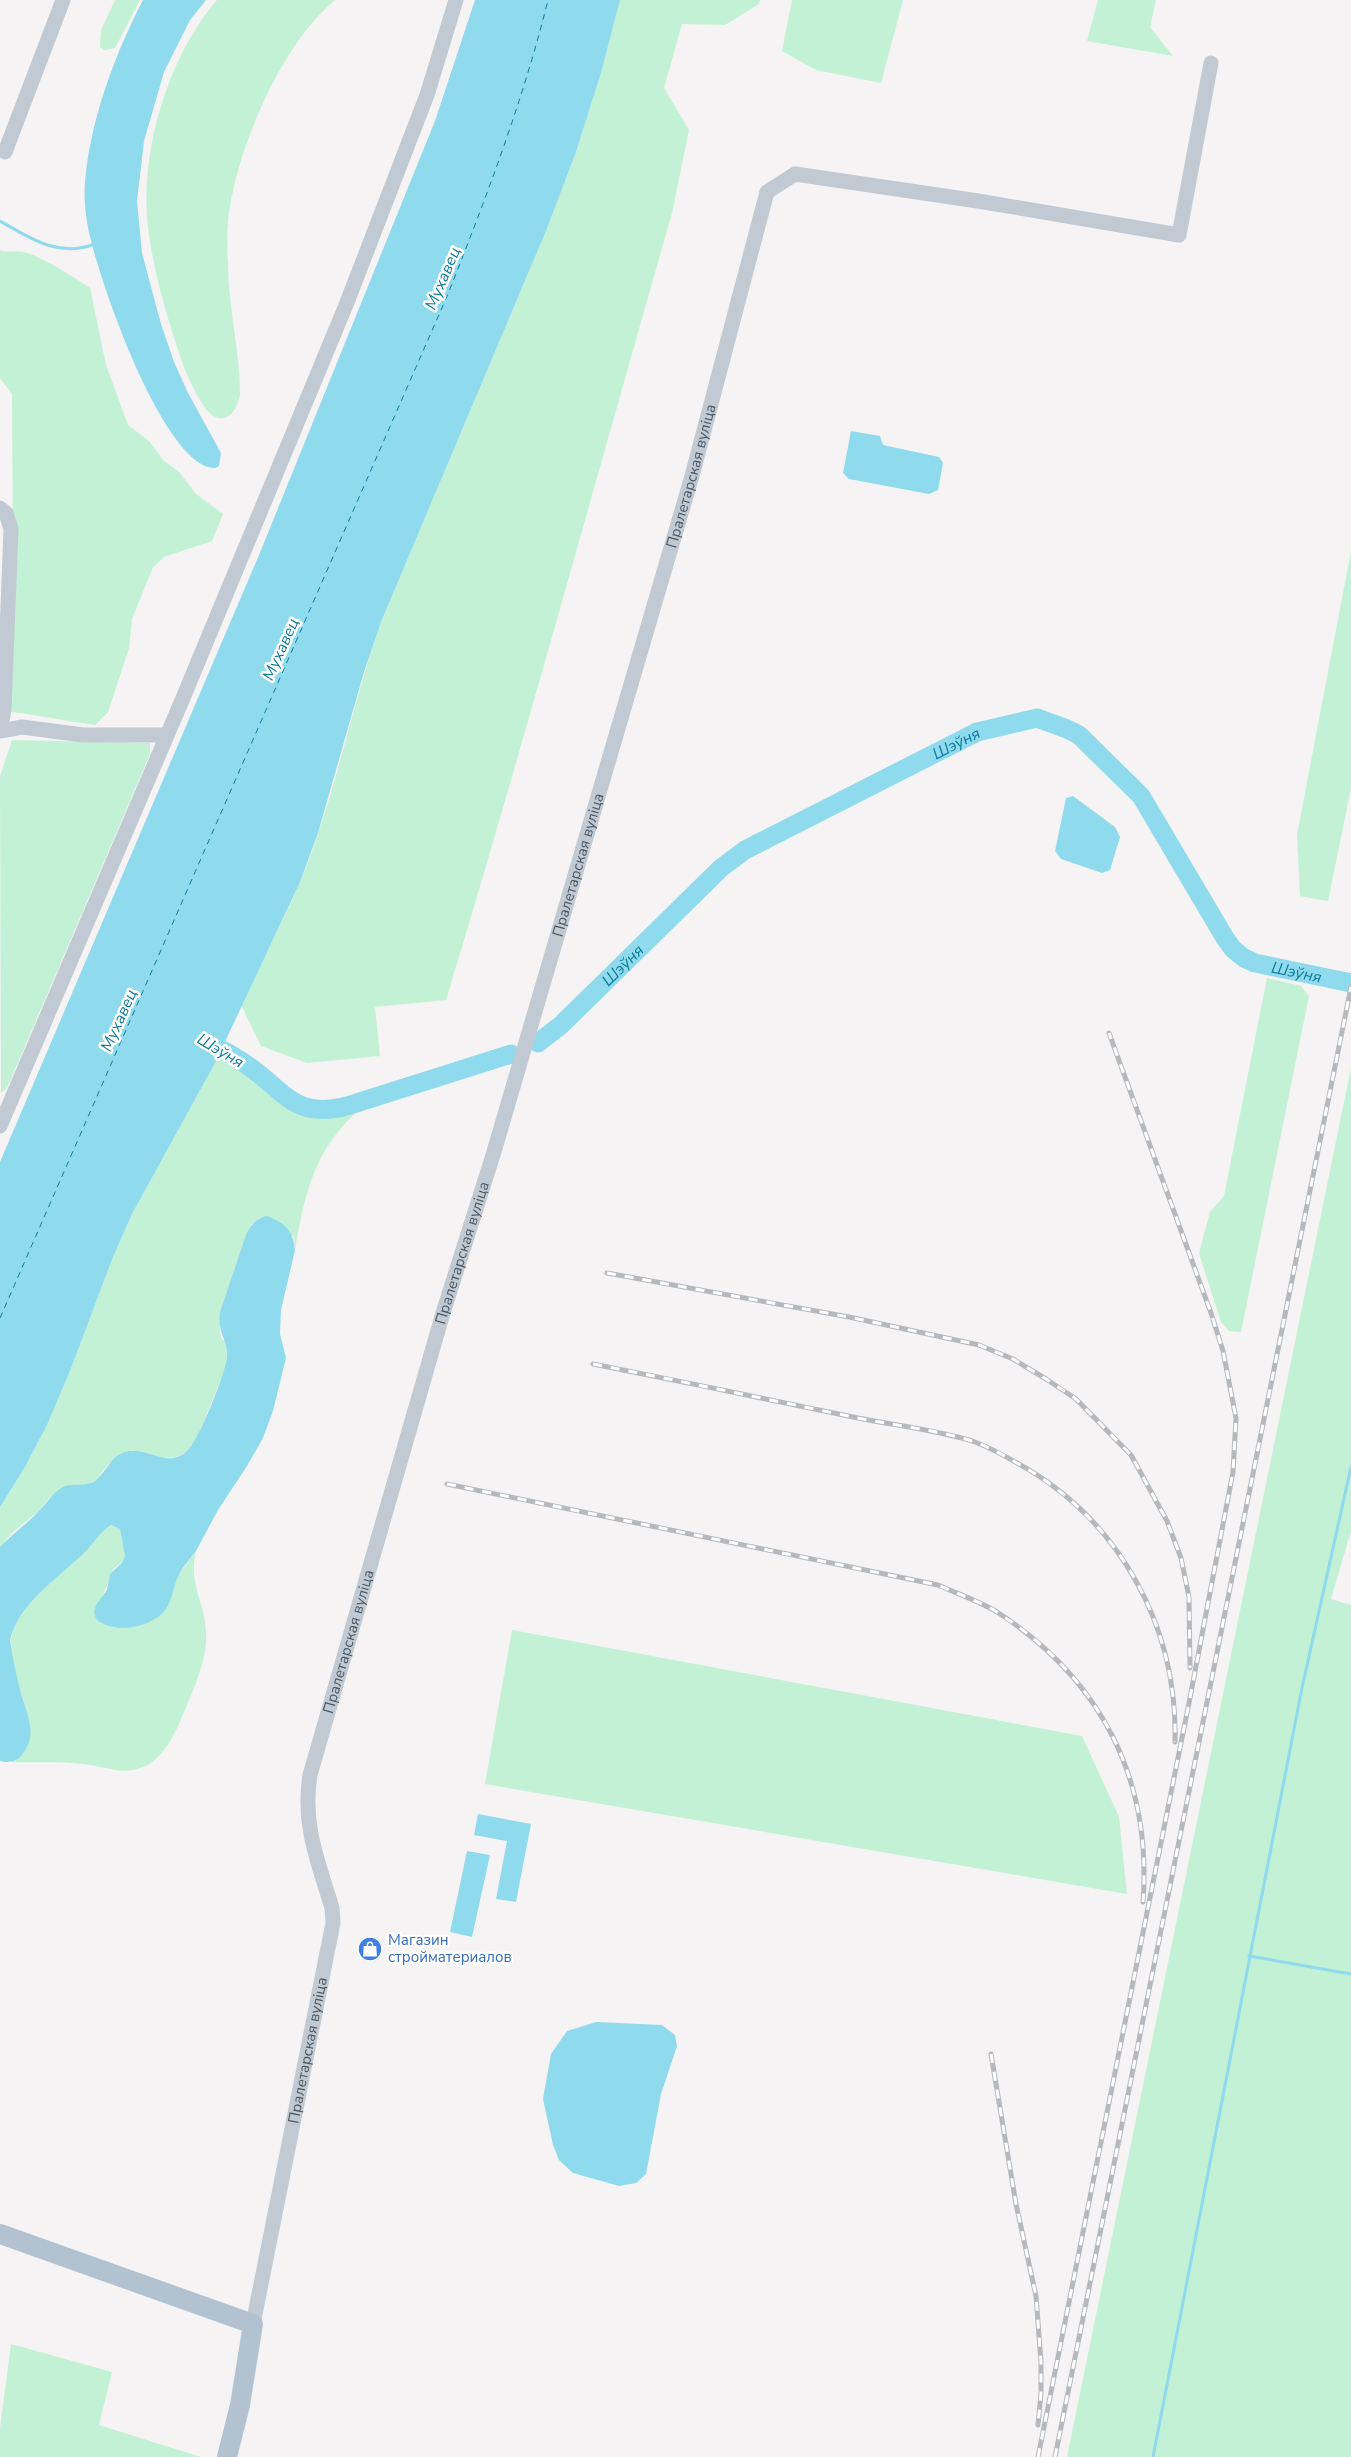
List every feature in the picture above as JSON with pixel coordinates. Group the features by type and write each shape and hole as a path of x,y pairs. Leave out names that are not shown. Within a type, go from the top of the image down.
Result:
{"main road":[{"path":"0,2234 253,2324"},
{"name":"Пралетарская вуліца","path":"227,2457 240,2405 253,2324"}],"street":[{"path":"5,152 63,0"},
{"path":"0,1126 346,305 427,95 456,0"},
{"name":"Пралетарская вуліца","path":"253,2324 333,1923 332,1908 307,1818 306,1798 310,1775 443,1313 493,1155 692,476 767,192 794,174 978,201 1179,235 1211,63"},
{"path":"0,508 6,513 11,529 4,710 0,731 22,727 83,735 166,735"}],"green space":[{"path":"115,0 140,0 115,48 104,50 100,47 101,30"},
{"path":"217,0 335,0 315,19 296,43 279,71 251,132 232,193 227,242 230,296 240,395 234,410 225,418 214,417 203,405 184,368 163,301 153,259 147,216 149,159 162,101 186,46 200,22"},
{"path":"620,0 760,0 759,4 725,25 682,24 664,88 689,130 672,213 446,1000 375,1007 380,1056 307,1063 261,1046 241,1005 300,882 323,818 381,622 546,231 575,155 601,73"},
{"path":"792,0 903,0 881,83 816,70 782,51"},
{"path":"1098,0 1156,0 1150,27 1173,56 1087,41"},
{"path":"0,250 21,251 31,254 90,288 106,365 128,425 149,441 163,460 179,472 196,494 223,514 212,541 164,557 153,567 132,619 129,648 108,712 95,725 7,711 13,562 12,394 0,378"},
{"path":"1351,551 1351,788 1328,901 1300,896 1297,835"},
{"path":"12,740 150,743 150,754 7,1088 1,1093 0,776"},
{"path":"1267,978 1301,986 1309,996 1241,1332 1229,1331 1221,1322 1199,1253 1210,1212 1224,1196"},
{"path":"222,1050 242,1061 296,1104 312,1110 330,1110 373,1098 354,1114 339,1131 317,1165 304,1204 295,1250 294,1237 259,1218 251,1224 220,1312 220,1334 226,1345 227,1356 223,1374 198,1436 188,1451 176,1457 162,1458 131,1450 108,1464 97,1479 88,1485 66,1486 48,1499 39,1511 13,1532 0,1547 0,1507 25,1467 47,1425 70,1371 113,1257 132,1214"},
{"path":"1351,1068 1351,1531 1331,1599 1351,1605 1351,2457 1067,2457"},
{"path":"111,1525 120,1529 125,1555 122,1563 114,1568 102,1597 148,1621 165,1609 177,1577 196,1551 194,1563 195,1583 205,1621 206,1641 201,1669 187,1705 170,1742 154,1761 143,1767 131,1770 116,1770 74,1763 11,1762 26,1749 30,1730 12,1649 11,1639 15,1627 21,1615 42,1590"},
{"path":"512,1630 1082,1736 1119,1817 1127,1894 485,1784"},
{"path":"11,2344 112,2372 99,2425 201,2457 0,2457 0,2428"}],"water":[{"path":"143,0 206,0 190,20 164,72 144,141 137,201 142,253 161,324 174,362 188,393 221,453 219,466 215,468 195,460 174,436 153,402 116,319 92,245 86,215 85,178 89,150 100,105 115,62"},
{"name":"Мухавец","path":"475,0 620,0 601,73 575,155 546,231 381,622 364,672 318,833 300,882 215,1063 132,1214 113,1257 70,1371 47,1425 25,1467 0,1507 0,1162 259,555 435,121"},
{"path":"851,431 880,436 883,445 939,457 943,463 938,490 929,494 849,479 843,473"},
{"path":"1073,796 1115,827 1120,837 1110,870 1102,873 1061,859 1055,851 1066,798"},
{"path":"267,1216 279,1221 287,1228 292,1237 295,1250 281,1310 280,1334 286,1358 273,1411 263,1438 218,1510 196,1551 185,1565 177,1579 168,1606 160,1616 142,1625 122,1628 104,1624 96,1619 94,1612 96,1605 107,1590 110,1574 122,1563 125,1556 120,1529 111,1525 31,1602 15,1626 10,1640 19,1686 29,1721 30,1739 27,1748 17,1760 0,1761 0,1547 34,1516 59,1489 96,1480 118,1455 135,1451 174,1458 187,1451 192,1445 211,1406 227,1356 219,1319 220,1312 246,1235 256,1220"},
{"path":"478,1814 531,1824 516,1902 496,1899 507,1841 474,1835"},
{"path":"467,1851 490,1855 472,1937 450,1932"},
{"path":"596,2022 662,2025 675,2035 677,2046 661,2094 646,2174 636,2183 619,2186 573,2173 559,2160 553,2145 543,2099 551,2054 567,2031"}],"waterway":[{"path":"0,221 33,239 55,247 67,249 92,245"},
{"name":"Шэўня","path":"538,1043 561,1025 721,868 745,850 977,732 1037,718 1079,735 1141,796 1233,949 1244,958 1255,963 1351,983"},
{"name":"Шэўня","path":"201,1038 244,1063 293,1102 316,1109 347,1106 511,1054"},
{"path":"1153,2457 1302,1688 1351,1467"},
{"path":"1249,1956 1351,1974"}],"ferry route":[{"path":"0,1318 448,294 490,185 515,112 548,0"}],"railway":[{"path":"1055,2457 1351,987"},
{"path":"1038,2457 1189,1703 1233,1472 1236,1418 1223,1351 1211,1313 1109,1033"},
{"path":"607,1273 849,1317 979,1345 1013,1359 1076,1399 1131,1455 1167,1521 1181,1558 1189,1597 1190,1668"},
{"path":"593,1364 961,1438 996,1451 1053,1486 1085,1514 1113,1545 1135,1580 1153,1618 1166,1657 1173,1699 1175,1742"},
{"path":"447,1484 938,1585 997,1612 1034,1639 1065,1668 1091,1701 1112,1736 1128,1774 1139,1814 1144,1857 1143,1902"},
{"path":"991,2054 1016,2204 1036,2296 1041,2362 1038,2425"}],"place":[{"name":"Магазин стройматериалов","path":"370,1949"}]}
